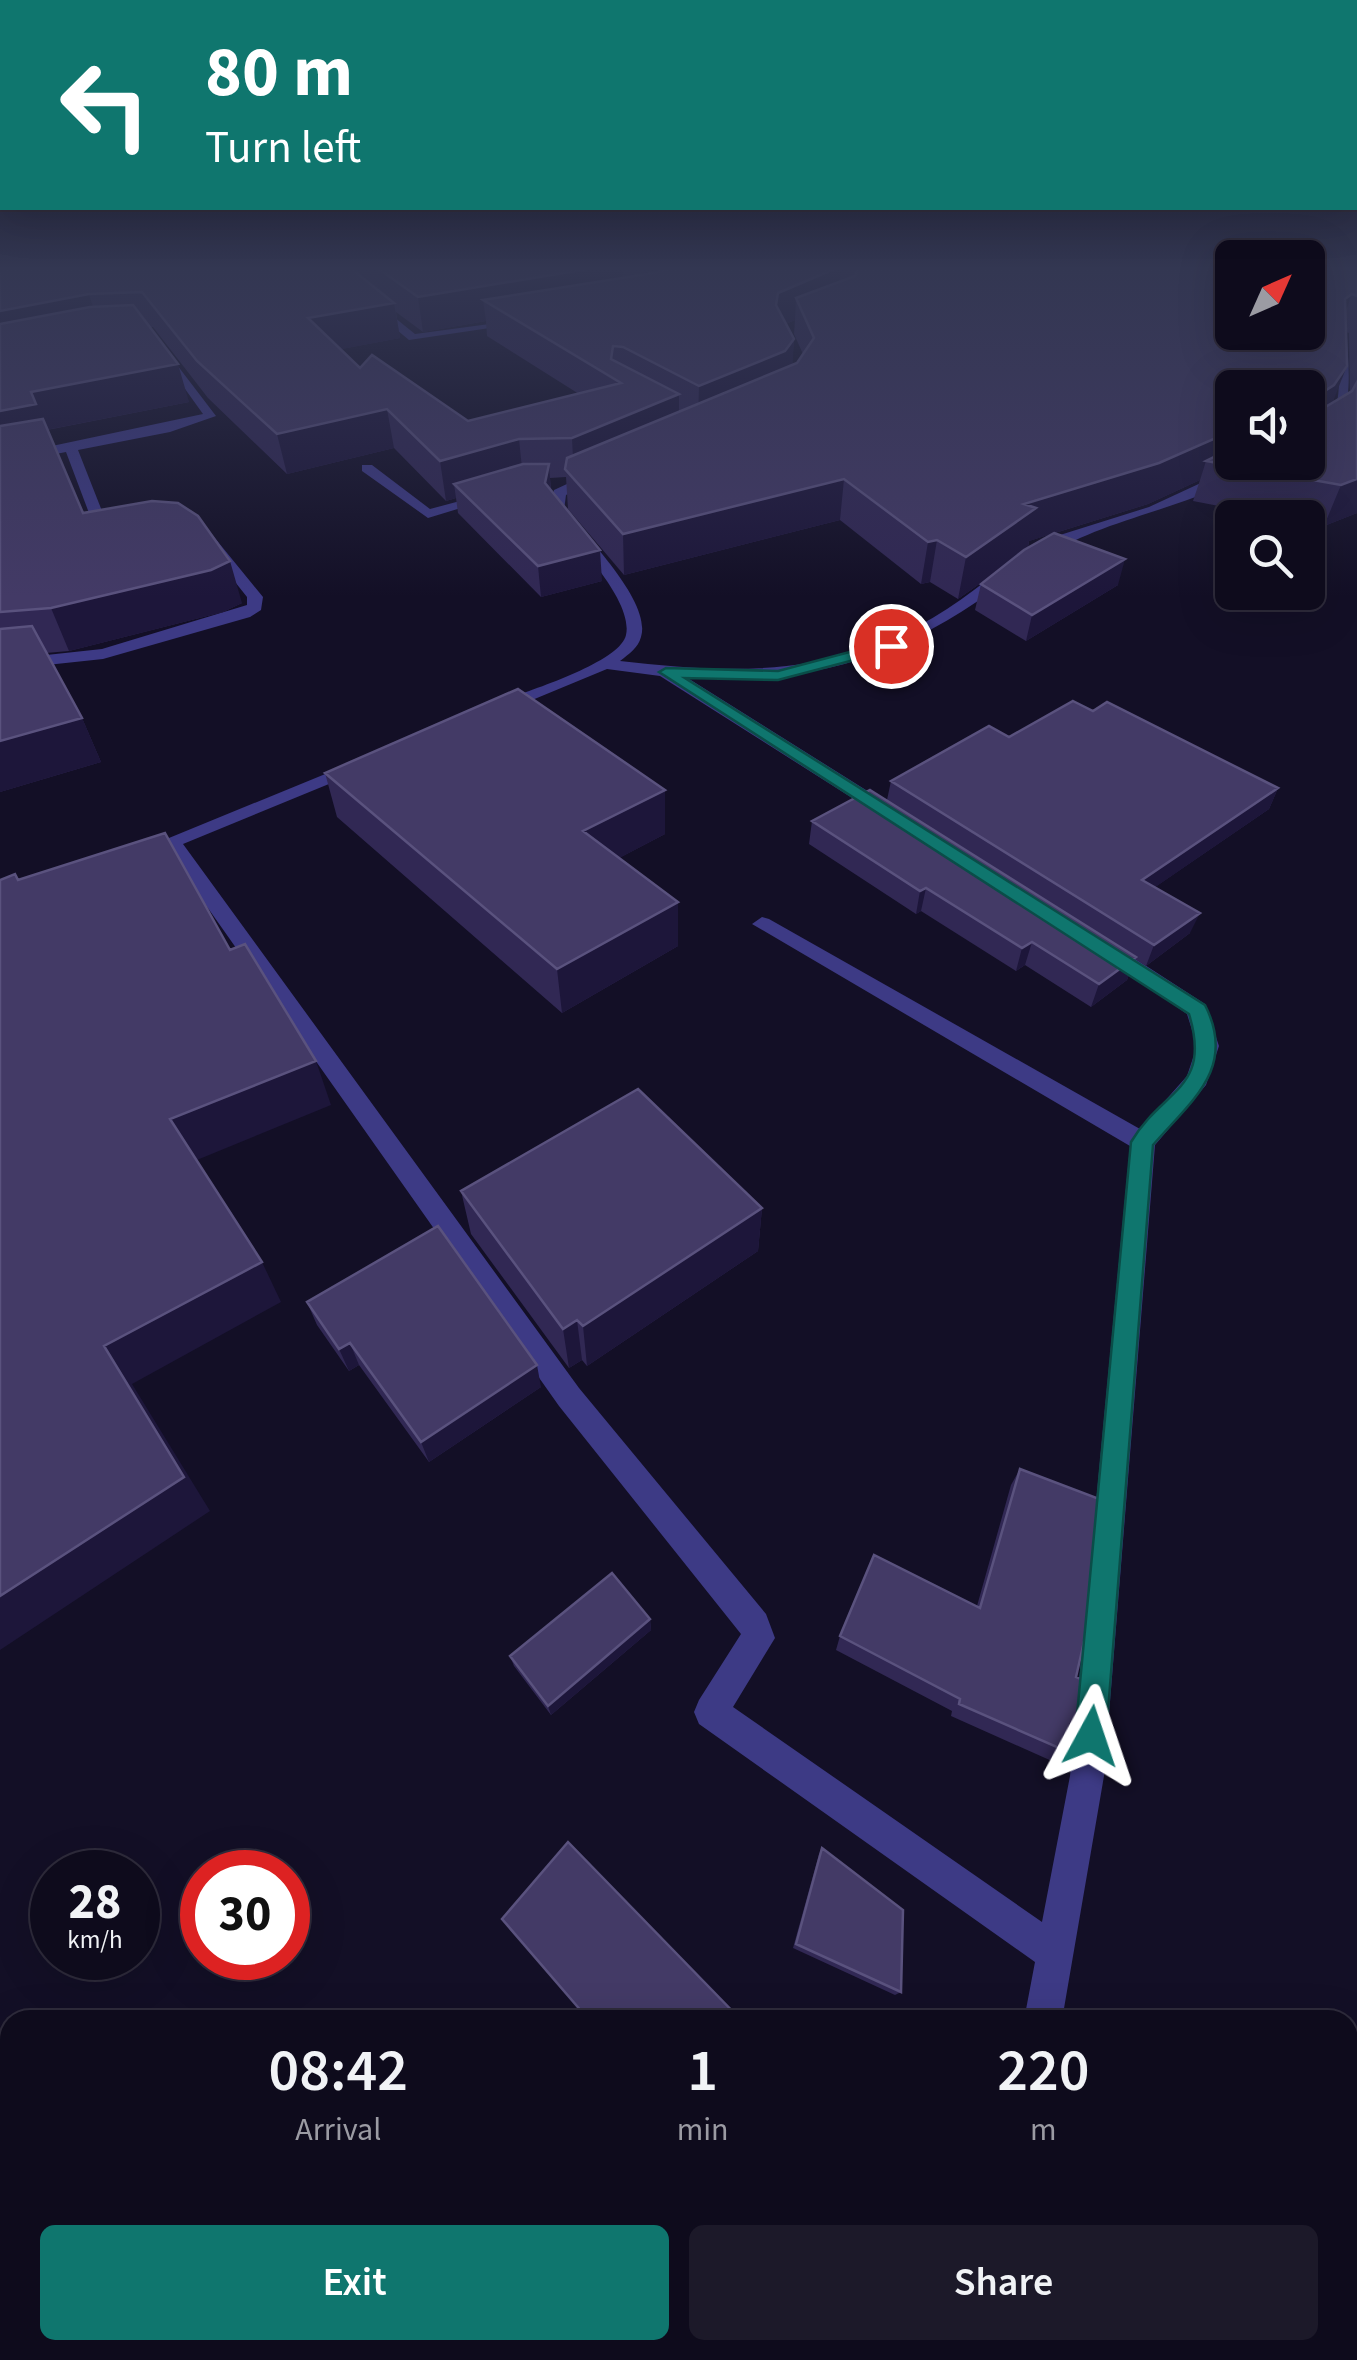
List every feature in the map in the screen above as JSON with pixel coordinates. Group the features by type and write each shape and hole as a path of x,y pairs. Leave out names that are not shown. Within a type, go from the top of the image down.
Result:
{"street":[{"path":"0,461 210,416 181,377"},
{"path":"1325,432 1344,408 1343,377"},
{"path":"0,452 165,420 198,419"},
{"path":"70,448 96,512 109,528 133,537"},
{"path":"366,468 428,514 509,491"},
{"path":"480,716 607,664 628,650 635,634 623,595 557,510 560,492 610,469"},
{"path":"607,664 666,672 778,675 846,660 944,623 1019,565 1066,538 1154,510 1219,480"},
{"path":"539,486 573,485"},
{"path":"0,665 103,654 244,614 254,606 255,597 206,538 192,531"},
{"path":"666,672 902,821"},
{"path":"136,855 371,760"},
{"path":"171,842 568,1397 755,1625 760,1638 754,1650 711,1712 1057,1955"},
{"path":"762,924 1142,1142"},
{"path":"1045,2010 1088,1776 1142,1142 1198,1080 1208,1046 1198,1010 1086,938"}],"building":[{"path":"0,377 109,377 31,392 36,404 0,411"},
{"path":"215,377 404,377 468,421 621,383 611,377 646,377 679,394 572,438 519,439 440,461 387,409 277,434"},
{"path":"682,377 721,377 699,386"},
{"path":"763,377 1215,377 1215,438 1159,463 1024,504 1036,508 966,557 937,540 928,542 844,479 623,534 565,469 567,458"},
{"path":"1325,377 1339,377 1325,391"},
{"path":"1357,382 1357,479 1341,485 1313,480 1325,480 1325,407 1352,391"},
{"path":"43,419 83,513 152,501 178,503 198,516 230,561 211,570 51,608 0,612 0,426"},
{"path":"523,464 549,464 545,483 600,550 538,566 454,484"},
{"path":"1054,533 1125,559 1032,615 981,584 1024,550"},
{"path":"32,626 82,718 0,741 0,629"},
{"path":"518,689 665,790 583,831 678,902 557,969 325,773"},
{"path":"1073,701 1093,711 1107,702 1278,788 1142,880 1200,913 1154,945 891,781 989,726 1009,737"},
{"path":"870,790 1136,957 1099,984 1032,942 1022,948 926,888 920,891 812,821"},
{"path":"165,833 230,950 245,944 316,1061 170,1119 262,1262 104,1346 184,1477 0,1596 0,880 15,874 18,880"},
{"path":"638,1089 762,1208 583,1326 577,1320 563,1329 461,1191"},
{"path":"438,1226 537,1365 421,1442 350,1343 339,1349 307,1302"},
{"path":"1020,1469 1102,1500 1088,1624 1076,1677 1086,1681 1075,1755 959,1704 960,1699 840,1636 874,1555 980,1608"},
{"path":"612,1573 650,1619 548,1706 510,1656"},
{"path":"568,1842 731,2010 580,2010 502,1919"},
{"path":"822,1848 903,1910 901,1992 796,1944"}],"route":[{"path":"891,646 778,675 726,677 666,672 1198,1010 1208,1046 1198,1080 1142,1142 1091,1736"}]}
